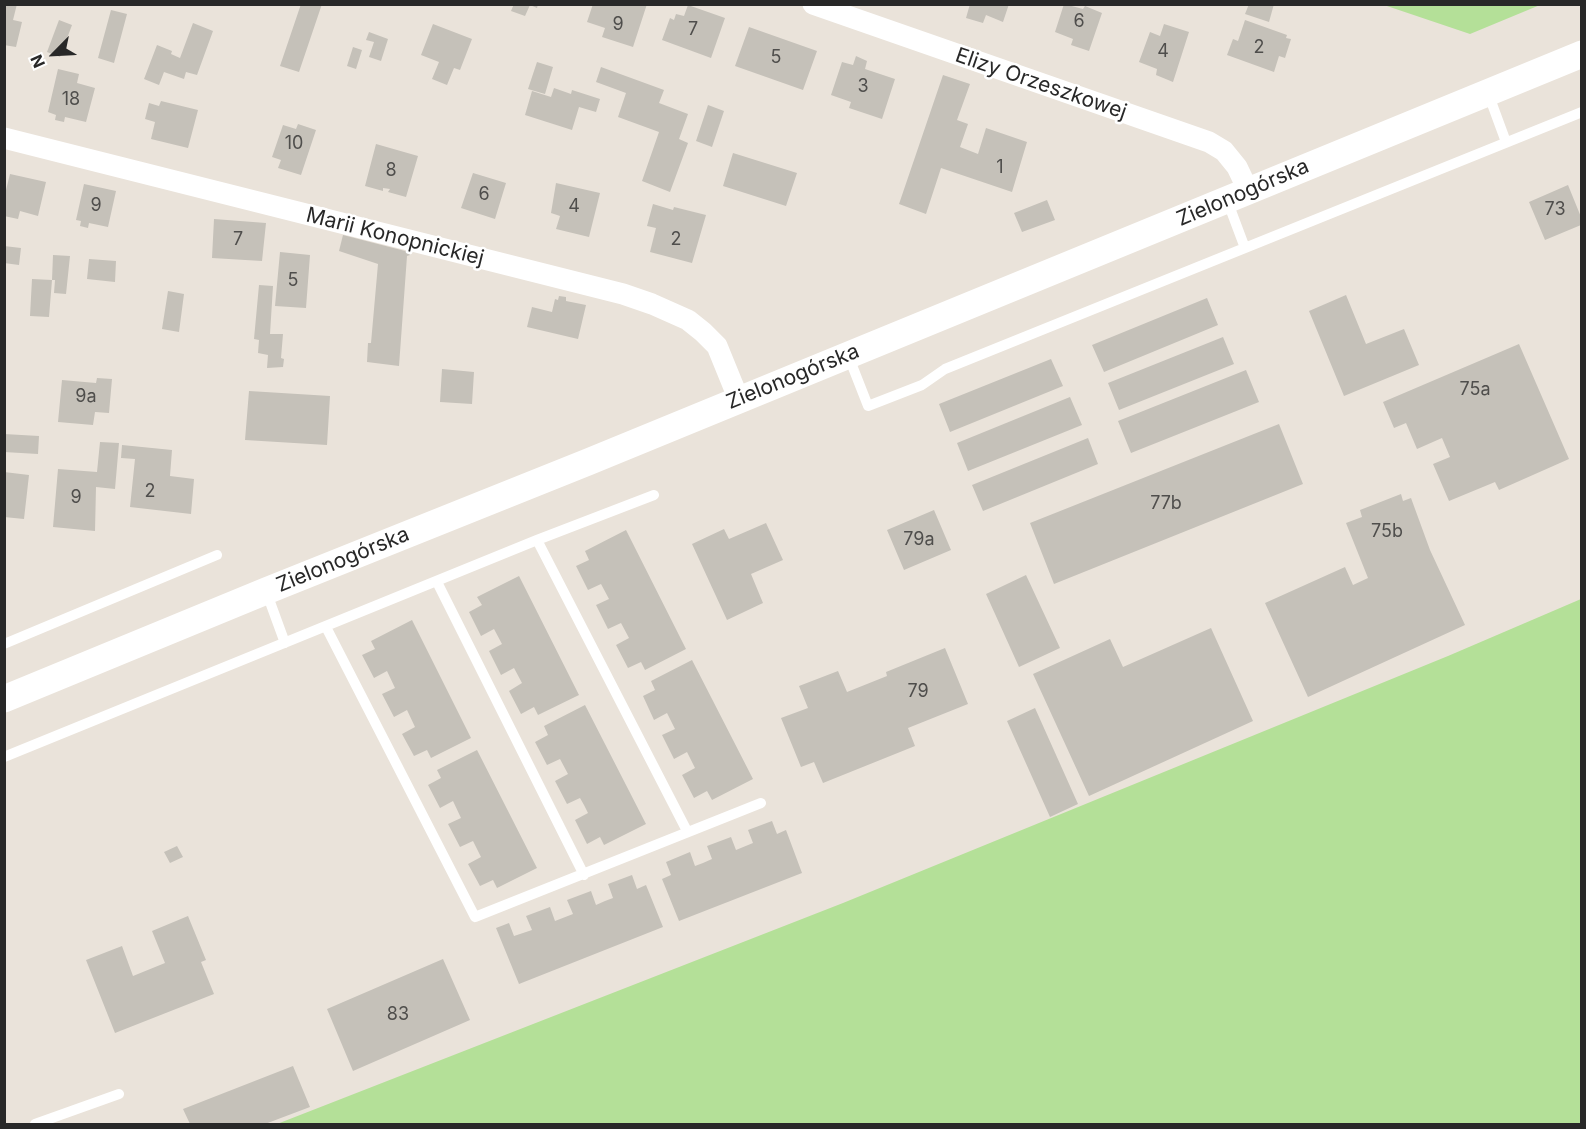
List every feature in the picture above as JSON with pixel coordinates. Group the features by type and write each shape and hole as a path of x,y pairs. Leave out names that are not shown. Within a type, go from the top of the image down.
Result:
{"street":[{"name":"Elizy Orzeszkowej","path":"813,4 1209,142 1224,152 1237,167 1237,195"},
{"name":"Zielonogórska","path":"4,699 1581,54"},
{"name":"Marii Konopnickiej","path":"4,138 623,294 652,304 688,320 717,346 739,400"}],"lane":[{"path":"1488,93 1506,142"},
{"path":"848,355 868,406 921,385 945,369 1581,112"},
{"path":"1237,195 1245,248"},
{"path":"4,757 537,540 654,495"},
{"path":"537,540 687,831"},
{"path":"4,644 218,555"},
{"path":"436,582 584,875"},
{"path":"266,591 285,643"},
{"path":"326,627 475,917 761,803"},
{"path":"35,1125 119,1094"}],"green space":[{"path":"1540,4 1470,34 1384,5"},
{"path":"1581,599 1581,1124 277,1124 843,903 1448,656"}],"building":[{"path":"5,4 17,4 13,20 22,22 16,47 4,45"},
{"path":"301,4 322,4 299,72 280,66"},
{"path":"514,4 538,4 537,8 530,5 525,16 511,11"},
{"path":"593,4 647,4 633,47 602,37 605,28 587,22"},
{"path":"970,4 1009,4 1003,22 986,15 983,23 966,18"},
{"path":"1064,4 1083,9 1085,6 1102,13 1089,51 1071,45 1073,39 1055,32"},
{"path":"1249,4 1274,4 1269,22 1245,14"},
{"path":"688,5 725,18 711,58 662,40 670,18 674,20 676,14 684,16"},
{"path":"111,10 127,14 114,63 98,58"},
{"path":"59,20 72,25 60,57 47,52"},
{"path":"1245,20 1287,35 1286,38 1291,39 1285,58 1279,56 1274,72 1227,55 1233,39 1238,41"},
{"path":"193,23 213,31 197,75 186,72 184,79 164,72 159,85 144,79 157,45 172,51 171,54 180,58"},
{"path":"433,24 472,39 460,70 454,68 447,85 432,79 439,62 421,55"},
{"path":"1164,24 1189,32 1173,82 1156,75 1157,69 1139,62 1150,32 1160,36"},
{"path":"749,27 817,51 803,90 735,66"},
{"path":"369,32 388,39 381,61 369,57 374,42 366,40"},
{"path":"353,47 362,50 356,69 347,66"},
{"path":"856,56 867,61 865,69 895,79 882,119 849,108 851,102 831,95 842,62 853,65"},
{"path":"537,62 553,67 545,94 528,89"},
{"path":"601,67 664,90 659,103 688,114 679,139 688,143 670,192 642,181 659,132 618,117 626,93 596,82"},
{"path":"58,69 79,74 77,83 95,88 86,122 65,117 64,122 55,120 56,115 48,112"},
{"path":"943,75 970,84 957,120 968,124 960,147 978,154 986,128 1027,142 1012,192 941,168 926,214 899,204"},
{"path":"554,88 571,94 572,90 600,99 596,112 579,107 572,130 525,115 532,91 551,97"},
{"path":"161,101 198,110 188,148 151,139 155,122 145,119 149,103 159,106"},
{"path":"708,105 724,111 712,147 696,141"},
{"path":"298,124 316,130 301,175 278,168 281,160 272,157 283,125 296,129"},
{"path":"376,144 418,156 406,197 388,192 390,189 383,188 383,191 365,186"},
{"path":"733,153 797,173 786,206 723,186"},
{"path":"473,173 506,183 495,219 461,208"},
{"path":"10,174 46,182 38,216 20,211 18,219 4,216 4,198"},
{"path":"556,183 600,193 589,237 556,229 560,216 551,213"},
{"path":"84,184 116,191 108,227 89,223 88,228 80,226 81,221 76,220"},
{"path":"1568,185 1581,217 1581,225 1545,240 1529,202"},
{"path":"1047,200 1055,220 1022,232 1014,213"},
{"path":"653,204 673,210 674,207 706,215 692,263 650,252 656,228 647,226"},
{"path":"214,219 266,223 262,261 212,258"},
{"path":"343,235 409,252 399,366 367,362 368,343 371,343 378,264 339,251"},
{"path":"4,246 21,248 19,265 4,263"},
{"path":"280,252 310,255 306,308 275,306"},
{"path":"53,255 70,256 66,294 54,293"},
{"path":"89,259 116,261 115,282 87,279"},
{"path":"32,279 52,280 49,317 30,316"},
{"path":"259,285 273,286 270,334 283,334 281,358 284,359 283,367 267,368 268,355 258,353 259,340 254,339"},
{"path":"168,291 184,294 179,332 162,329"},
{"path":"1346,295 1366,344 1404,329 1419,365 1344,396 1309,311"},
{"path":"559,296 566,297 566,301 586,305 578,339 527,327 532,307 552,312 555,299 558,300"},
{"path":"1207,298 1218,325 1104,372 1092,345"},
{"path":"1223,337 1234,364 1119,410 1108,383"},
{"path":"1519,344 1569,459 1499,490 1495,482 1449,501 1433,464 1450,457 1442,438 1417,449 1406,423 1394,428 1383,402"},
{"path":"1051,359 1063,386 950,432 939,404"},
{"path":"442,369 474,372 472,404 440,402"},
{"path":"1246,370 1259,402 1131,453 1118,421"},
{"path":"97,378 112,379 109,413 95,412 93,425 58,422 62,380 96,383"},
{"path":"249,391 330,396 327,445 245,440"},
{"path":"1070,397 1082,425 968,471 957,443"},
{"path":"1279,424 1303,484 1054,584 1030,523"},
{"path":"4,434 39,436 38,454 4,452"},
{"path":"1088,438 1098,464 983,511 972,485"},
{"path":"100,442 119,443 115,489 96,487 95,531 53,527 58,469 97,472"},
{"path":"122,445 172,450 170,476 194,479 191,514 130,507 135,459 121,458"},
{"path":"4,472 29,475 24,519 4,517"},
{"path":"1401,494 1403,501 1411,498 1430,550 1465,625 1308,697 1265,603 1345,567 1353,585 1368,578 1346,523 1362,517 1360,510"},
{"path":"934,510 951,550 904,570 887,530"},
{"path":"766,523 783,560 751,574 763,603 727,620 692,544 724,529 729,539"},
{"path":"626,530 686,649 645,670 641,662 628,668 616,645 629,638 621,623 608,629 596,605 609,599 601,584 588,590 576,566 589,560 585,551"},
{"path":"1026,575 1060,648 1019,667 986,594"},
{"path":"519,576 579,695 538,715 534,707 521,714 509,691 522,683 514,668 501,675 489,651 502,644 494,629 481,636 469,612 482,605 477,597"},
{"path":"412,620 471,738 431,758 427,750 414,756 402,734 415,727 407,710 394,717 382,694 395,688 387,671 374,678 362,655 375,649 371,641"},
{"path":"1211,628 1253,721 1089,796 1033,674 1110,639 1123,667"},
{"path":"945,648 968,704 908,728 915,746 823,783 814,762 801,767 781,718 808,708 799,686 838,671 847,692 887,676 886,672"},
{"path":"692,660 753,779 712,800 707,791 694,798 682,775 695,768 687,752 674,759 662,735 675,729 667,713 654,720 643,696 655,690 651,681"},
{"path":"585,705 646,824 604,845 600,837 587,844 575,820 588,813 584,805 580,798 567,804 555,781 568,774 560,759 547,765 535,742 548,735 544,726"},
{"path":"1035,708 1078,804 1050,817 1007,721"},
{"path":"477,750 537,868 497,888 493,880 480,886 468,864 481,857 473,841 460,847 448,824 461,818 453,801 440,808 428,785 441,778 437,770"},
{"path":"772,821 777,834 786,830 802,873 679,921 662,879 671,875 666,862 690,852 695,866 703,863 712,859 707,846 731,837 736,850 753,843 748,830"},
{"path":"177,846 183,857 170,863 164,852"},
{"path":"632,875 637,889 646,885 663,927 519,984 496,928 509,923 514,936 532,930 526,916 550,907 555,921 573,914 567,900 591,891 596,905 613,898 608,884"},
{"path":"188,916 206,960 201,962 214,994 115,1033 86,960 122,946 133,976 165,963 152,931"},
{"path":"443,959 470,1020 353,1071 327,1009"},
{"path":"293,1066 310,1107 265,1124 190,1124 183,1109"}]}
